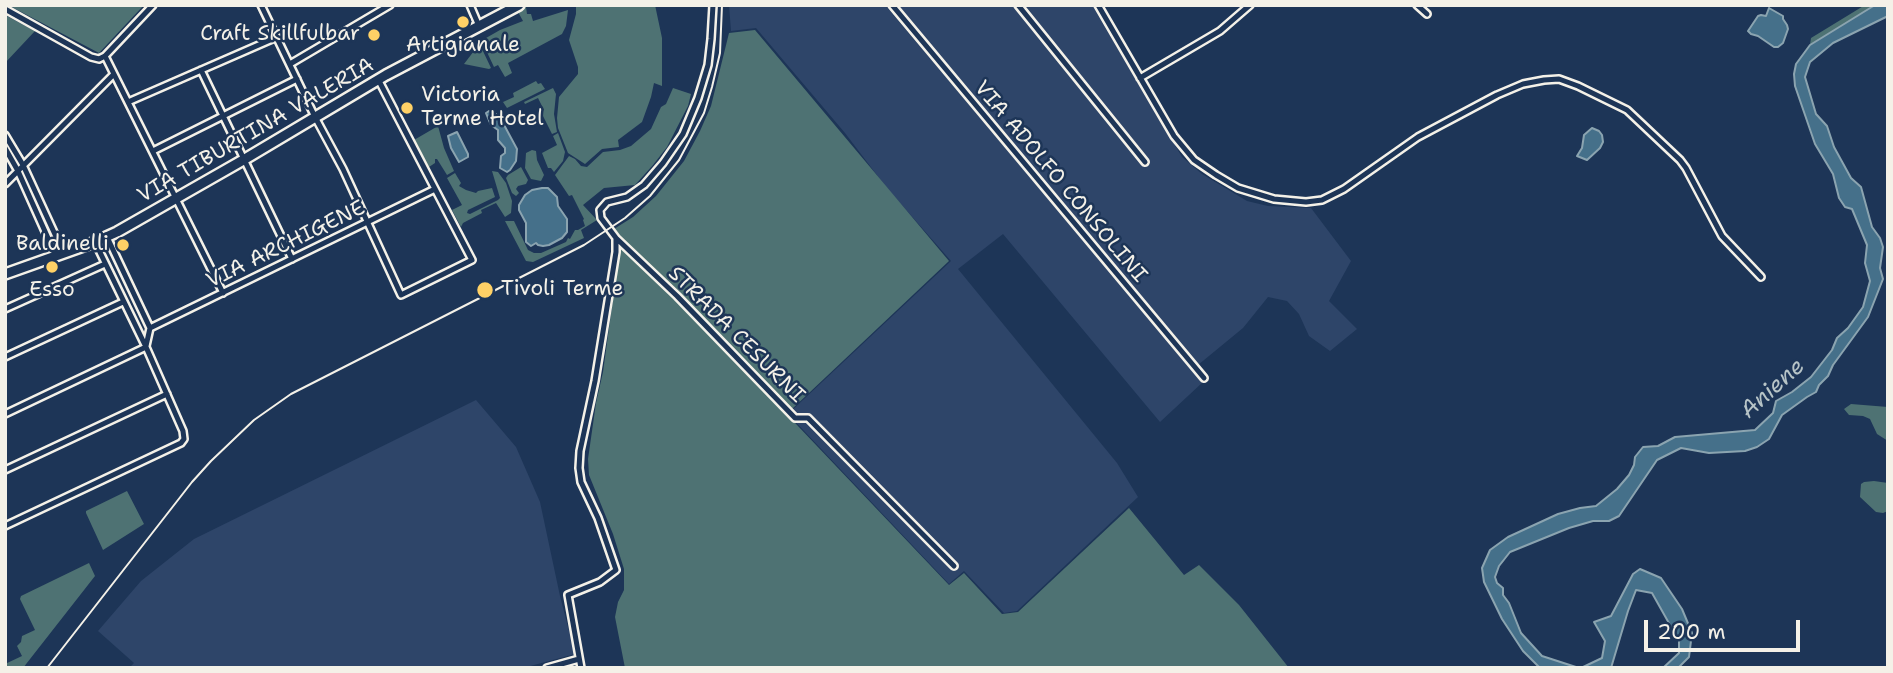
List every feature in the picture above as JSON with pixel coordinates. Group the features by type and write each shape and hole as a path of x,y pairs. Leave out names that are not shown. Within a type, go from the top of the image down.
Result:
{"main road":[{"name":"VIA TIBURTINA VALERIA","path":"5,275 107,237 245,159 378,79 519,5"}],"street":[{"path":"90,57 99,59 105,56 153,5"},
{"path":"261,5 343,169 401,295 472,260 378,79"},
{"path":"290,64 390,5"},
{"path":"470,5 479,26"},
{"name":"STRADA CESURNI","path":"713,5 708,65 688,125 669,156 644,185 629,196 607,202 600,210 601,216 616,238 677,296 795,418 808,418 954,566"},
{"name":"VIA ADOLFO CONSOLINI","path":"892,5 1204,378"},
{"path":"1018,5 1145,162"},
{"path":"1098,5 1174,136 1190,156 1238,188 1274,199 1319,201 1335,194 1418,138 1500,94 1544,79 1564,81 1627,110 1680,160 1722,236 1761,277"},
{"path":"1140,79 1223,29 1250,5"},
{"path":"1417,5 1427,14"},
{"path":"5,9 112,71"},
{"path":"128,102 277,37"},
{"path":"105,56 223,293"},
{"path":"201,70 292,259"},
{"path":"5,184 112,71"},
{"path":"153,151 297,79"},
{"path":"5,135 23,165 60,255"},
{"path":"5,148 60,255"},
{"name":"VIA ARCHIGENE","path":"150,328 435,190"},
{"path":"107,237 150,328 146,347"},
{"path":"581,668 568,595 600,582 616,570 581,482 579,468 616,252 616,238"},
{"path":"5,526 181,443 184,439 183,431 146,347 95,242"},
{"path":"5,309 105,264"},
{"path":"5,357 123,302"},
{"path":"5,414 146,347"},
{"path":"5,470 167,394"},
{"path":"547,668 579,659"}],"shaded area":[{"path":"729,5 885,5 1203,382 1160,422 1003,234 958,269 1117,463 1138,497 1017,611 1004,613 964,571 949,584 788,414 951,261 886,187 845,133 756,28 731,31"},
{"path":"897,5 1013,5 1143,166 1148,162 1023,5 1092,5 1182,157 1202,174 1247,201 1268,206 1311,208 1351,261 1329,301 1357,329 1330,351 1309,336 1299,314 1287,301 1268,297 1243,328 1198,365"},
{"path":"1875,5 1888,5 1888,16 1833,43 1810,62 1805,77 1816,114 1827,126 1834,147 1851,178 1861,187 1872,227 1883,247 1880,268 1883,279 1868,317 1816,392 1782,415 1769,439 1757,447 1745,451 1709,453 1681,448 1657,460 1619,516 1609,521 1593,521 1569,528 1510,552 1499,566 1495,577 1503,588 1503,595 1521,633 1542,656 1579,668 1540,668 1523,651 1502,619 1484,582 1482,568 1490,550 1508,537 1558,514 1596,506 1629,475 1635,457 1643,447 1658,446 1675,437 1755,430 1773,413 1776,401 1811,377 1832,350 1837,338 1863,307 1870,281 1865,263 1867,245 1852,209 1845,207 1839,198 1833,174 1815,144 1795,86 1794,74 1796,64 1810,45"},
{"path":"1769,8 1783,16 1788,29 1783,43 1778,47 1748,31 1758,16 1766,16"},
{"path":"489,111 496,114 503,123 517,149 516,161 507,172 500,168 505,148 498,140 498,130 491,125 486,113"},
{"path":"1592,128 1599,131 1603,142 1587,160 1577,156 1582,148 1584,135"},
{"path":"457,132 468,154 468,157 459,162 448,136"},
{"path":"548,188 557,197 558,206 567,219 567,232 549,245 536,243 531,246 526,242 526,223 519,205 525,195"},
{"path":"476,400 516,447 540,502 575,654 523,668 129,668 134,663 98,631 141,581 194,539"},
{"path":"1640,569 1661,578 1682,609 1692,633 1689,657 1678,668 1663,668 1679,653 1679,641 1652,593 1636,590 1611,668 1581,668 1602,658 1605,641 1594,622 1611,616 1633,574"}],"green space":[{"path":"8,5 104,6 144,5 99,53"},
{"path":"576,5 655,5 662,38 662,86 654,83 642,122 618,140 619,147 602,149 585,164 568,153 557,118 559,97 578,74 569,40"},
{"path":"1865,5 1875,5 1810,45 1811,38"},
{"path":"526,7 527,14 531,14 533,21 568,10 566,26 562,34 508,63 512,73 505,77 498,65 494,67 485,48 488,43 486,38 523,21 518,12"},
{"path":"5,15 35,31 5,63"},
{"path":"755,30 949,261 792,409 614,229 633,217 656,196 684,161 711,106 729,33"},
{"path":"477,47 482,49 491,68 464,64"},
{"path":"536,81 545,89 507,108 503,102 514,97 513,93"},
{"path":"553,88 556,94 554,114 557,132 552,134 541,112 544,110 538,98 525,104 524,102"},
{"path":"673,88 691,94 688,106 667,147 653,165 635,185 604,188 583,205 597,220 581,230 584,238 533,262 526,261 505,221 514,221 528,250 534,253 541,253 570,239 575,230 585,226 584,219 572,195 569,196 555,175 569,156 581,166 587,167 603,152 631,146 651,129"},
{"path":"438,126 454,171 447,175 437,159 429,167 414,140"},
{"path":"558,133 565,152 563,161 554,172 548,168 542,153 557,145 553,136"},
{"path":"536,151 544,175 541,181 531,179 525,168 526,153"},
{"path":"521,167 528,180 526,184 518,186 516,189 519,193 516,196 506,178"},
{"path":"492,171 498,172 506,183 512,201 511,213 505,217 496,203 481,210 482,213 463,223 461,227 452,210 462,205 447,178 455,173 461,183 459,186 476,193 492,188 495,197 468,210 467,213 470,214 500,198"},
{"path":"620,248 722,346 949,585 964,573 1002,614 1018,612 1129,508 1184,575 1199,565 1239,605 1289,668 625,668 615,617 624,590 624,569 589,475 588,459"},
{"path":"1851,404 1888,407 1888,441 1877,434 1870,419 1849,415 1844,409"},
{"path":"1874,481 1888,483 1888,511 1883,513 1876,512 1860,497 1861,484"},
{"path":"127,491 144,524 103,550 86,511"},
{"path":"89,563 95,576 23,668 5,668 5,664 22,656 17,646 22,636 35,630 21,596"}],"railway":[{"path":"47,668 192,482 254,420 291,394 584,245 625,218 650,196 679,160 704,113 720,53 722,5"}],"place":[{"name":"Artigianale","path":"463,22"},
{"name":"Craft Skillfulbar","path":"374,35"},
{"name":"Victoria Terme Hotel","path":"407,108"},
{"name":"Baldinelli","path":"123,245"},
{"name":"Esso","path":"52,267"},
{"name":"Tivoli Terme","path":"485,290"}],"water label":[{"name":"Aniene","path":"1773,389"}]}
